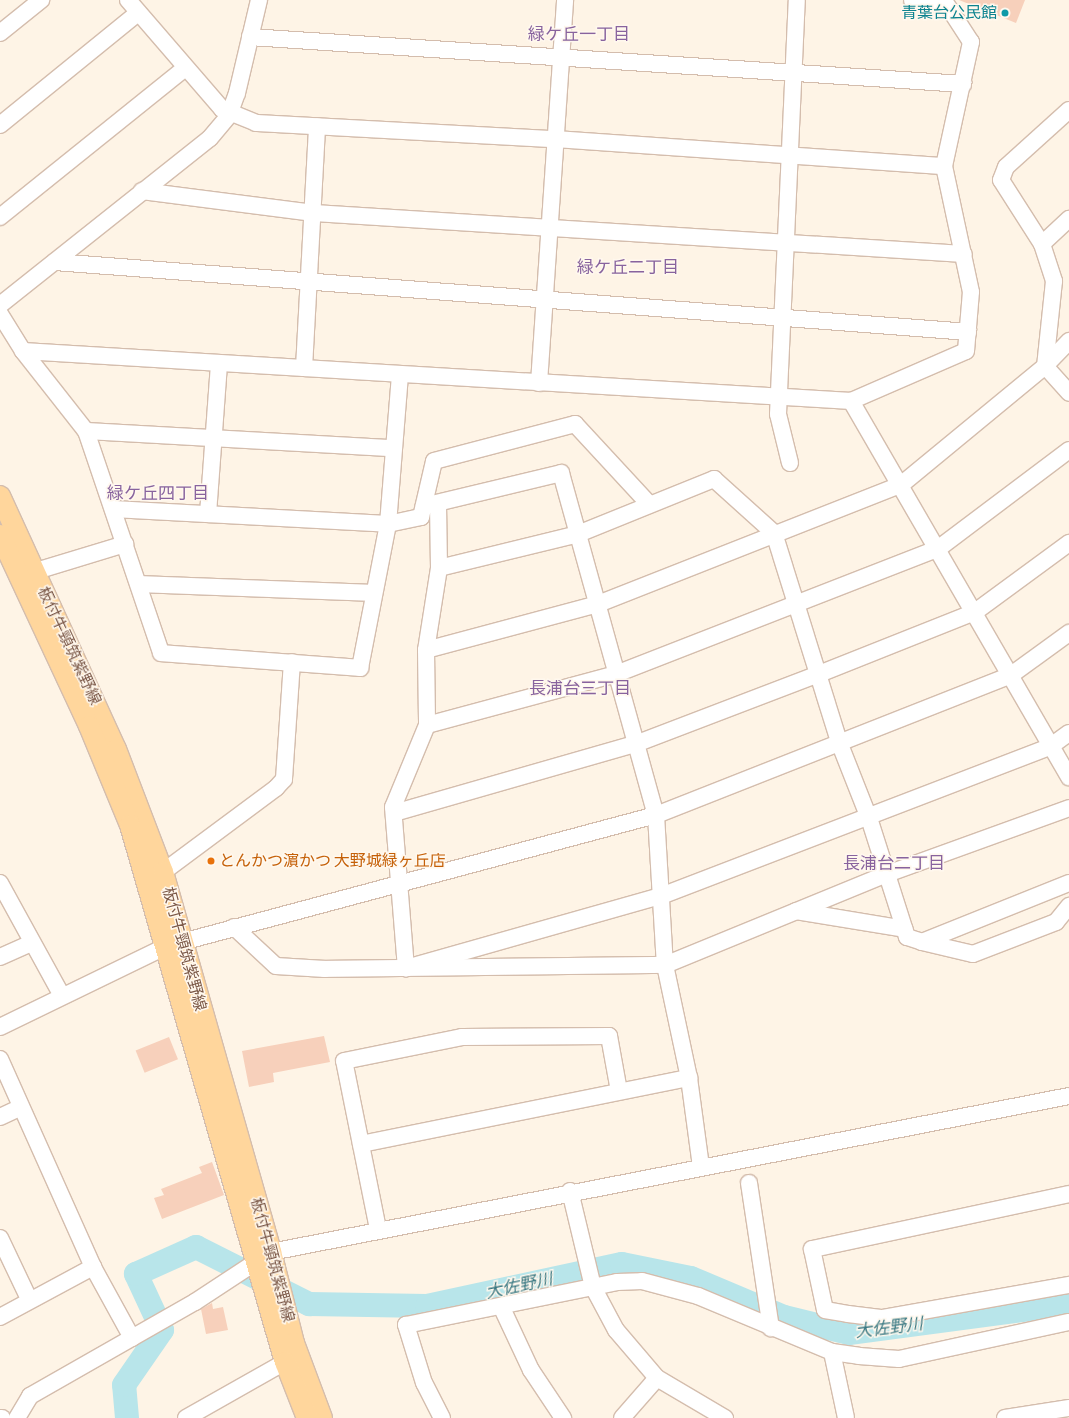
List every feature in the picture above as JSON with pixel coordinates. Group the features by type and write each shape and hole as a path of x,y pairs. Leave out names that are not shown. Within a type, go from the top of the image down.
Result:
{"main road":[{"name":"板付牛頸筑紫野線","path":"0,496 27,574 130,825 174,945 263,1256 322,1418"},
{"name":"板付牛頸筑紫野線","path":"3,547 27,574 116,749 162,872 174,945"},
{"name":"板付牛頸筑紫野線","path":"263,1256 285,1362 307,1418"}],"street":[{"path":"0,33 41,0"},
{"path":"128,0 184,69 228,115 256,123 556,139 790,157 944,166"},
{"path":"0,305 210,138 228,115 260,0"},
{"path":"539,383 565,0"},
{"path":"790,463 778,414 796,0"},
{"path":"23,351 539,383 851,400 966,351 971,292 944,166 971,42 946,2 912,0"},
{"path":"0,125 138,13"},
{"path":"250,37 963,84"},
{"path":"0,217 184,69"},
{"path":"1069,110 1006,167 1001,180 1042,244 1054,281 1045,366 1069,393"},
{"path":"304,368 314,214 317,126"},
{"path":"142,191 314,214 964,254"},
{"path":"1042,244 1069,218"},
{"path":"55,262 968,332"},
{"path":"0,314 23,351 86,431 139,584 161,653 360,668 388,524 400,374"},
{"path":"426,650 598,604 774,533 902,484 1045,366 1069,341"},
{"path":"208,514 219,363"},
{"path":"851,400 902,484 1069,777"},
{"path":"406,968 401,883 393,806 427,725 426,650 439,568 431,505 434,461 575,424 650,505"},
{"path":"86,431 394,448"},
{"path":"427,725 616,674 939,548 1069,450"},
{"path":"113,509 388,524 422,517 431,505 561,474 598,604 616,674 638,743 656,816 665,965 689,1078 701,1167"},
{"path":"439,568 578,534 714,479 774,533 798,602 839,742 869,818 907,937 973,954 1056,922 1069,906"},
{"path":"394,813 638,743 819,674 975,612 1069,543"},
{"path":"27,574 125,544"},
{"path":"139,584 374,593"},
{"path":"0,1027 62,996 174,945 234,927 656,816 839,742 1011,675 1069,633"},
{"path":"162,872 276,788 284,779 292,662"},
{"path":"406,968 660,896 869,818 1051,746 1069,733"},
{"path":"234,927 276,966 406,968 665,965 887,874 1069,808"},
{"path":"0,883 62,996"},
{"path":"922,942 1069,883"},
{"path":"796,911 905,929"},
{"path":"0,956 32,943"},
{"path":"378,1229 344,1061 462,1037 609,1036 619,1091"},
{"path":"0,1059 93,1267 135,1337"},
{"path":"361,1144 689,1078"},
{"path":"17,1418 30,1396 195,1302 263,1256 378,1229 570,1191 1068,1100"},
{"path":"0,1117 22,1107"},
{"path":"749,1183 771,1328"},
{"path":"570,1191 593,1287 616,1330 656,1378 725,1418"},
{"path":"1069,1194 812,1249 825,1310 848,1314 883,1318 1069,1285"},
{"path":"0,1238 29,1299"},
{"path":"0,1317 29,1299 93,1267"},
{"path":"442,1418 418,1369 406,1325 593,1287 630,1282 655,1284 698,1296 771,1328 832,1352 899,1359 1069,1322"},
{"path":"501,1306 531,1370 563,1418"},
{"path":"832,1352 846,1418"},
{"path":"193,1416 285,1362"},
{"path":"622,1418 656,1378"},
{"path":"1005,1418 1069,1408"}],"building":[{"name":"青葉台公民館","path":"959,0 1025,0 1016,23"},
{"path":"324,1036 330,1062 273,1073 274,1082 249,1087 242,1051"},
{"path":"169,1037 178,1059 145,1073 136,1050"},
{"path":"212,1162 224,1195 162,1219 154,1198 164,1195 161,1189 202,1173 199,1167"},
{"path":"212,1303 213,1309 223,1307 228,1330 206,1334 201,1309"}],"waterway":[{"name":"大佐野川","path":"127,1418 124,1385 162,1330 136,1274 196,1247 309,1304 427,1306 622,1264 691,1278 784,1317 849,1333 1069,1304"}],"place":[{"name":"青葉台公民館","path":"1005,13"},
{"name":"とんかつ濵かつ 大野城緑ヶ丘店","path":"211,861"}],"district":[{"name":"緑ケ丘一丁目","path":"579,35"},
{"name":"緑ケ丘二丁目","path":"628,268"},
{"name":"緑ケ丘四丁目","path":"158,494"},
{"name":"長浦台三丁目","path":"580,689"},
{"name":"長浦台二丁目","path":"894,864"}]}
